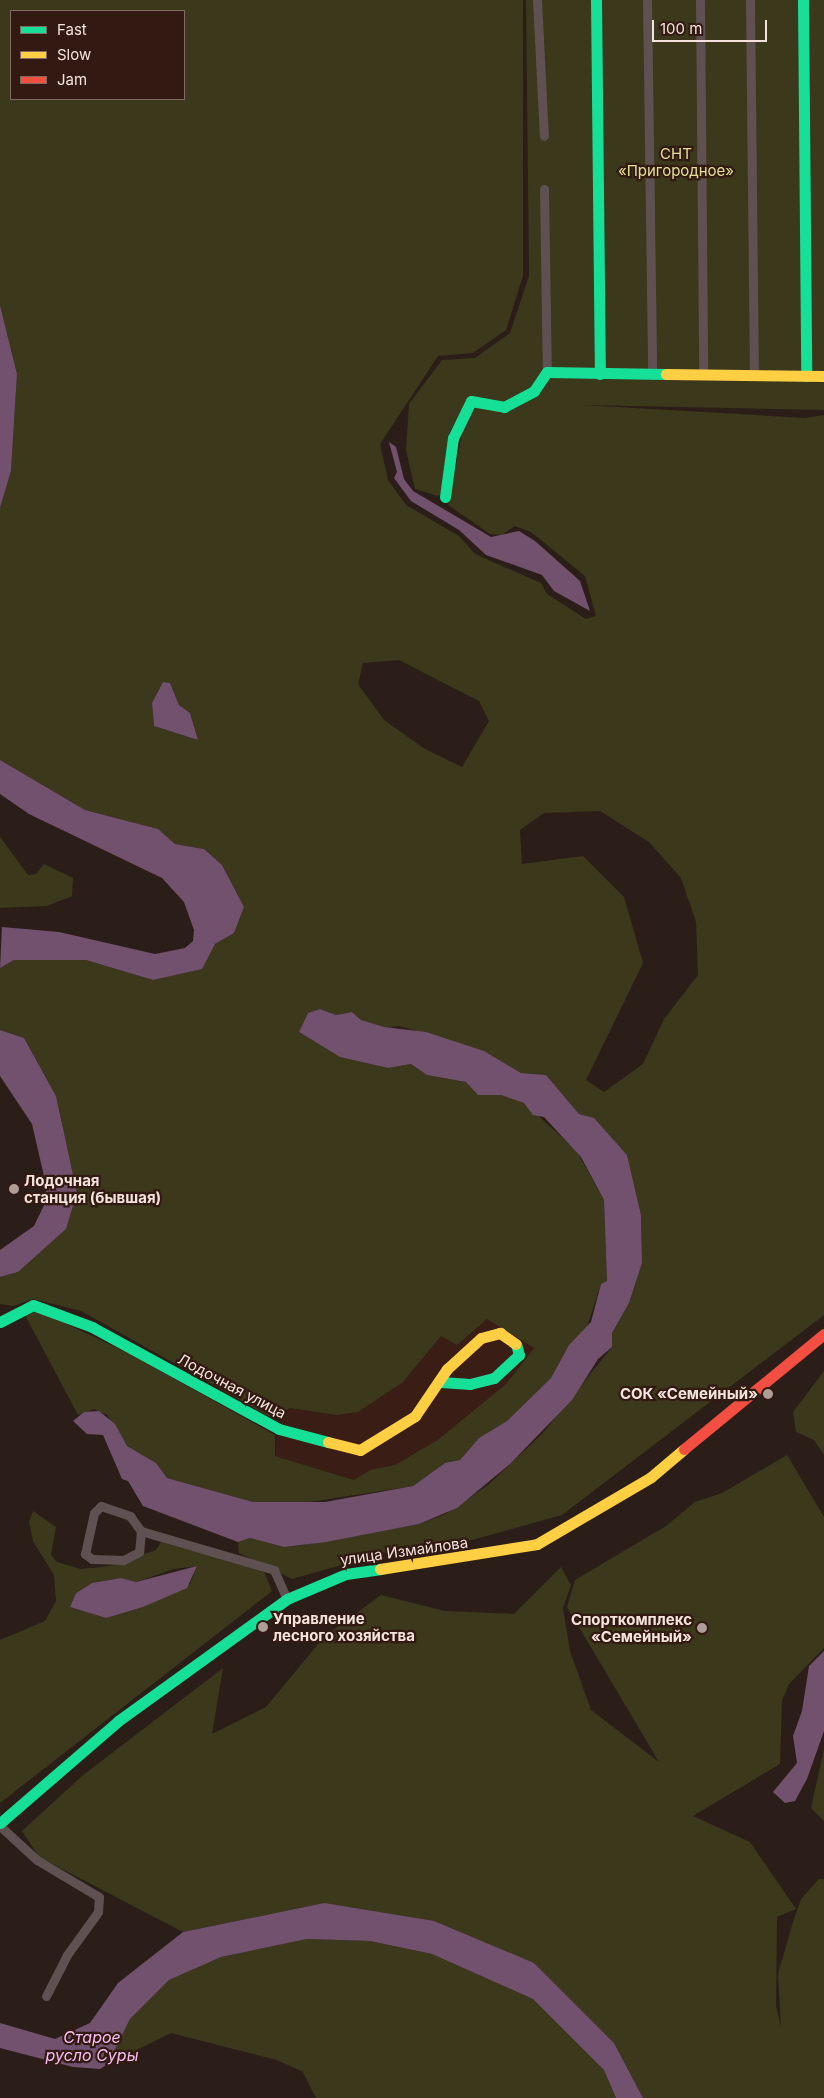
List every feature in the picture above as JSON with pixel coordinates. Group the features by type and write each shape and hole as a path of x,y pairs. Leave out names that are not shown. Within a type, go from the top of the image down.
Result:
{"street":[{"path":"536,0 544,136"},
{"path":"596,0 600,374"},
{"path":"648,0 652,375"},
{"path":"700,0 703,375"},
{"path":"750,0 754,375"},
{"path":"803,0 806,376"},
{"path":"445,497 452,438 471,401 504,407 534,392 547,372 544,189"},
{"path":"547,372 824,376"},
{"name":"Лодочная улица","path":"0,1322 33,1305 92,1328 279,1429 360,1450 415,1416 441,1382 447,1369 481,1338 500,1334 518,1345 519,1355 494,1378 470,1384 441,1382"},
{"name":"улица Измайлова","path":"0,1824 118,1721 286,1598 346,1574 537,1544 651,1477 824,1334"},
{"path":"141,1531 139,1552 123,1560 92,1559 85,1554 94,1513 101,1506 130,1516 141,1531 274,1570 286,1598"},
{"path":"0,1824 36,1860 99,1897 98,1912 67,1955 46,1996"}],"shaded area":[{"path":"487,1319 534,1348 506,1384 439,1439 395,1465 370,1470 354,1480 275,1456 279,1421 290,1408 336,1415 403,1382 441,1336 457,1345"}],"green space":[{"name":"СНТ «Пригородное»","path":"0,0 523,0 523,276 506,330 473,353 438,356 380,444 388,480 406,505 459,536 475,554 541,583 547,594 586,619 596,616 585,576 531,532 515,526 502,535 490,534 448,505 464,424 475,405 501,409 514,404 468,399 448,435 448,474 444,493 438,496 415,489 406,450 409,404 442,360 475,358 510,333 529,276 526,0 824,0 824,410 582,405 805,418 824,415 824,1315 562,1515 472,1540 398,1549 292,1579 239,1553 238,1542 250,1538 284,1547 303,1545 419,1524 446,1514 488,1485 542,1434 612,1347 612,1333 629,1303 642,1263 641,1215 627,1155 594,1119 579,1114 546,1075 521,1073 484,1051 400,1026 384,1028 361,1020 352,1012 336,1015 320,1009 308,1013 299,1032 340,1057 388,1068 411,1064 427,1075 466,1082 478,1095 501,1095 524,1103 576,1150 604,1200 607,1281 601,1284 586,1330 569,1345 551,1378 507,1421 479,1438 460,1460 445,1463 413,1486 297,1504 253,1502 167,1478 156,1463 127,1446 107,1415 94,1409 78,1415 25,1315 35,1309 130,1354 275,1435 275,1456 354,1480 370,1470 395,1465 439,1439 506,1384 534,1348 487,1319 457,1345 441,1336 403,1382 358,1412 336,1415 290,1408 272,1418 81,1311 33,1299 14,1306 0,1304 0,1277 18,1272 66,1229 77,1193 56,1096 24,1038 0,1030 0,968 14,960 86,960 153,980 201,969 215,944 234,933 244,907 222,865 204,849 175,844 158,829 85,810 0,760 0,508 11,471 17,374 0,305","holes":["399,660 479,701 489,721 462,767 425,749 384,720 358,684 363,663","163,682 170,683 179,705 190,713 198,740 154,726 152,703","600,811 649,842 681,878 696,922 698,975 664,1019 643,1064 604,1092 586,1080 643,963 624,897 583,856 522,864 520,830 544,813"]},
{"path":"0,837 28,875 36,874 44,864 73,878 72,896 47,906 0,908"},
{"path":"824,1371 824,1455 814,1440 796,1432 793,1412"},
{"path":"787,1455 824,1517 824,1648 789,1684 782,1701 780,1764 693,1816 750,1842 796,1909 777,1917 776,2006 781,2027 778,1974 793,1922 801,1899 819,1879 824,1879 824,2098 643,2098 614,2043 534,1963 324,1903 183,1932 39,1857 22,1831 82,1776 223,1668 212,1734 266,1707 324,1637 381,1595 445,1611 514,1614 561,1567 571,1585 563,1608 570,1651 591,1710 659,1762 567,1607 575,1580 666,1526 695,1502 722,1493"},
{"path":"33,1511 56,1527 51,1555 57,1562 81,1569 110,1566 156,1550 161,1542 264,1572 272,1591 0,1803 0,1640 45,1621 56,1601 54,1575 33,1541 29,1522","holes":["197,1566 190,1584 143,1607 106,1618 70,1607 76,1593 92,1583 121,1578 136,1582 174,1569"]},
{"path":"824,1749 824,1821 811,1808"},
{"path":"307,1939 370,1941 432,1954 533,1999 604,2070 616,2098 316,2098 303,2072 277,2060 171,2033 108,2064 130,2019 169,1980 221,1957"}],"water":[{"path":"0,305 17,374 11,471 0,508"},
{"path":"389,442 396,447 404,479 413,491 491,537 519,531 535,541 580,581 590,611 554,591 542,575 486,555 459,530 411,501 394,478 397,472"},
{"path":"163,682 170,683 179,705 190,713 198,740 154,726 152,703"},
{"path":"0,760 85,810 158,829 175,844 204,849 222,865 244,907 234,933 215,944 202,969 153,980 86,960 14,960 0,968 2,927 59,932 155,954 185,948 193,941 194,930 184,902 162,878 29,814 0,794"},
{"path":"320,1009 336,1015 352,1012 361,1020 384,1027 426,1032 484,1051 521,1073 546,1075 579,1114 594,1118 627,1155 641,1215 642,1263 629,1303 612,1333 612,1347 598,1359 572,1400 510,1464 457,1508 419,1524 326,1542 284,1547 250,1538 238,1542 143,1506 128,1481 122,1479 103,1435 87,1434 73,1421 84,1412 99,1411 115,1424 127,1446 156,1463 167,1478 253,1502 325,1502 413,1486 445,1463 460,1460 479,1438 507,1421 551,1378 569,1345 591,1322 601,1284 607,1281 604,1200 581,1157 544,1117 533,1115 524,1103 501,1095 478,1095 466,1082 427,1075 411,1064 388,1068 340,1057 299,1032 308,1013"},
{"path":"0,1030 24,1038 56,1096 77,1193 66,1229 18,1272 0,1277 0,1250 34,1226 46,1201 46,1188 35,1181 44,1176 32,1124 0,1076"},
{"path":"197,1566 187,1588 143,1607 106,1618 70,1607 76,1593 92,1583 121,1578 136,1582"},
{"path":"824,1651 824,1731 807,1779 795,1801 785,1803 773,1792 797,1763 793,1736 802,1711 809,1666"},
{"name":"Старое русло Суры","path":"324,1903 434,1921 534,1963 614,2043 643,2098 616,2098 604,2070 533,1999 432,1954 370,1941 307,1939 221,1957 169,1980 130,2019 108,2064 100,2069 73,2067 0,2048 0,2023 55,2039 90,2023 118,1983 183,1932"}],"traffic: fast":[{"path":"596,0 600,374"},
{"path":"803,0 806,376"},
{"path":"445,497 453,438 471,401 504,407 534,391 547,372 666,374"},
{"path":"0,1322 33,1305 92,1327 279,1429 328,1442"},
{"path":"441,1382 470,1384 494,1378 519,1355 516,1344"},
{"path":"0,1823 118,1721 287,1599 346,1574 380,1569"}],"traffic: slow":[{"path":"666,374 824,376"},
{"path":"328,1442 360,1450 415,1416 447,1369 481,1338 500,1333 516,1344"},
{"path":"380,1569 537,1544 651,1477 684,1449"}],"traffic: jam":[{"path":"684,1449 824,1334"}],"place":[{"name":"Лодочная станция (бывшая)","path":"14,1189"},
{"name":"СОК «Семейный»","path":"768,1394"},
{"name":"Управление лесного хозяйства","path":"263,1627"},
{"name":"Спорткомплекс «Семейный»","path":"702,1628"}]}
